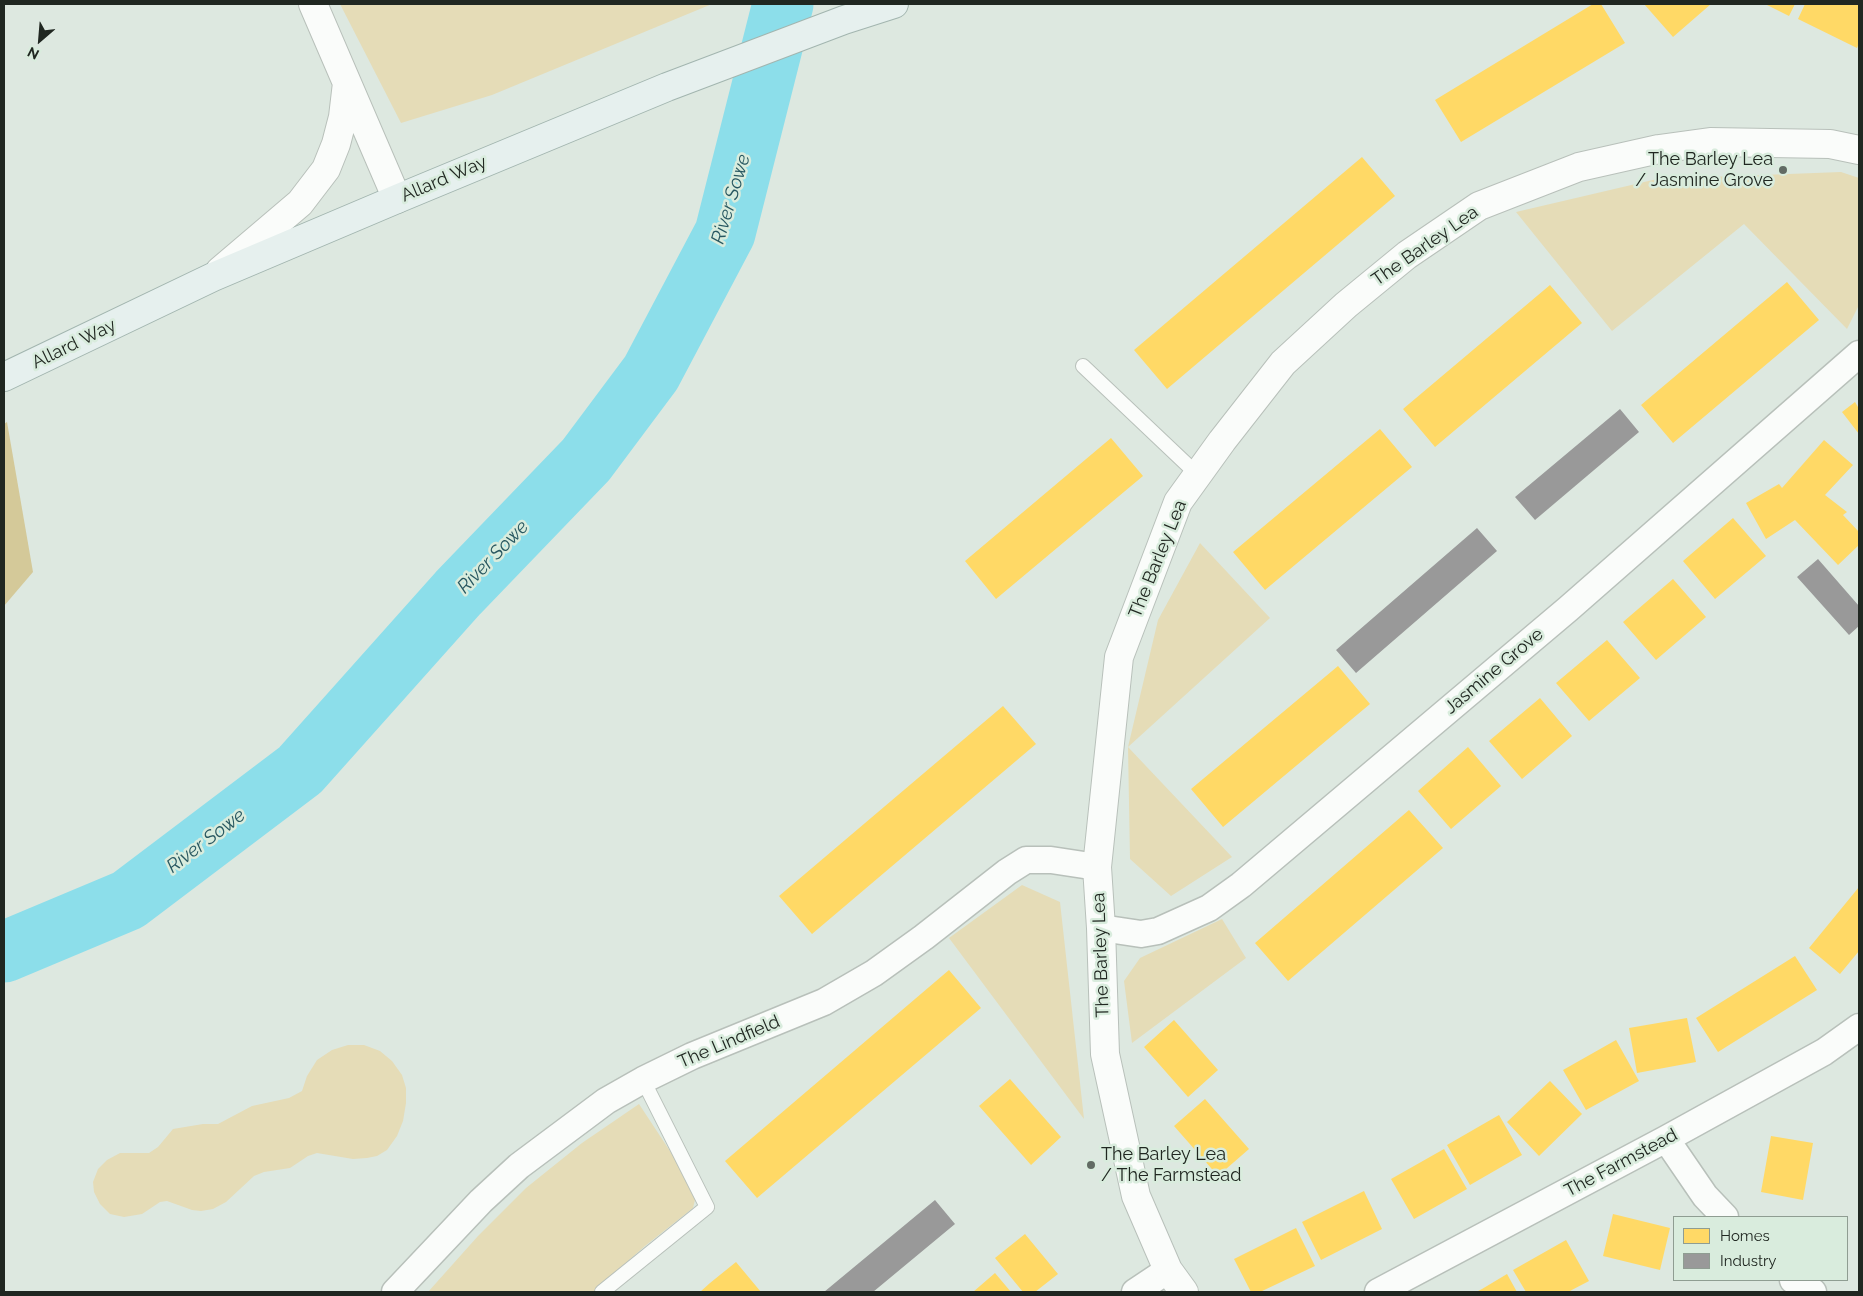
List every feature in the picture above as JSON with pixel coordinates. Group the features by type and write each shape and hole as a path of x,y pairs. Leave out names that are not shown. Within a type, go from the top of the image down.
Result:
{"main road":[{"name":"Allard Way","path":"4,377 213,277 397,199 667,87 844,20 894,4"}],"street":[{"path":"313,4 397,199"},
{"path":"213,277 300,203 326,169 336,144 343,117 347,83"},
{"name":"The Barley Lea","path":"1184,1292 1168,1270 1136,1196 1105,1054 1101,928 1096,867 1119,657 1178,502 1283,363 1346,304 1406,254 1479,206 1579,167 1660,149 1710,142 1830,144 1859,150"},
{"name":"Jasmine Grove","path":"1101,928 1141,934 1158,931 1209,908 1241,885 1568,609 1859,354"},
{"name":"The Lindfield","path":"396,1292 481,1201 519,1166 606,1101 692,1056 824,1002 840,993 874,973 924,937 1007,872 1026,860 1051,860 1096,867"},
{"name":"The Farmstead","path":"1378,1292 1824,1052 1859,1027"},
{"path":"1666,1138 1705,1196 1724,1216"},
{"path":"1135,1292 1168,1270"},
{"path":"1795,1281 1813,1292"}],"lane":[{"path":"1083,366 1198,475"},
{"path":"602,1292 707,1207 644,1080"}],"shaded area":[{"path":"340,4 712,4 492,95 401,123"},
{"path":"1841,172 1859,178 1859,305 1847,329 1744,224 1612,331 1516,212 1657,179"},
{"path":"7,422 33,572 4,606 4,424"},
{"path":"1200,543 1270,618 1128,747 1158,620"},
{"path":"1128,747 1232,857 1171,896 1130,859"},
{"path":"1022,885 1060,902 1084,1119 949,938"},
{"path":"1222,919 1246,958 1132,1043 1124,981 1140,958"},
{"path":"348,1045 364,1045 380,1051 392,1061 402,1075 406,1088 403,1121 397,1136 387,1150 377,1156 367,1158 353,1159 317,1153 308,1156 290,1168 264,1172 254,1176 226,1202 213,1209 192,1210 167,1201 160,1202 142,1214 124,1217 110,1214 100,1204 94,1192 93,1182 98,1169 107,1160 120,1153 149,1153 158,1147 173,1129 203,1124 218,1124 252,1106 289,1098 302,1091 307,1076 317,1060 332,1050"},
{"path":"639,1104 697,1192 693,1208 645,1246 593,1292 428,1292 478,1236 526,1188 582,1143"}],"building: Homes":[{"path":"1593,4 1601,4 1625,43 1461,142 1435,100"},
{"path":"1644,4 1711,4 1673,37"},
{"path":"1765,4 1795,4 1789,16"},
{"path":"1805,4 1859,4 1859,43 1857,48 1798,19"},
{"path":"1362,157 1395,196 1167,389 1134,350"},
{"path":"1787,282 1819,320 1673,443 1641,405"},
{"path":"1550,285 1582,323 1435,447 1403,409"},
{"path":"1855,402 1858,407 1859,405 1859,434 1842,412"},
{"path":"1380,429 1412,467 1265,590 1233,552"},
{"path":"1111,438 1143,476 996,599 965,561"},
{"path":"1824,440 1853,465 1825,495 1847,512 1843,515 1859,532 1859,545 1838,565 1795,520 1766,539 1746,503 1779,484 1782,488"},
{"path":"1733,518 1766,556 1715,599 1683,561"},
{"path":"1673,579 1706,617 1656,660 1623,622"},
{"path":"1607,640 1640,678 1589,721 1556,683"},
{"path":"1338,666 1370,704 1223,827 1191,789"},
{"path":"1540,698 1572,736 1522,779 1489,741"},
{"path":"1003,706 1036,744 812,934 779,896"},
{"path":"1468,747 1501,786 1451,829 1418,791"},
{"path":"1409,810 1443,848 1288,981 1255,943"},
{"path":"1859,887 1859,951 1840,974 1809,948"},
{"path":"1795,956 1817,990 1718,1052 1696,1018"},
{"path":"949,970 981,1008 757,1198 725,1161"},
{"path":"1687,1018 1696,1062 1637,1073 1629,1028"},
{"path":"1174,1020 1218,1070 1188,1097 1144,1047"},
{"path":"1616,1040 1639,1081 1586,1110 1563,1070"},
{"path":"1010,1079 1061,1137 1031,1165 979,1106"},
{"path":"1550,1081 1582,1114 1539,1156 1507,1122"},
{"path":"1205,1099 1249,1149 1218,1176 1174,1126"},
{"path":"1499,1115 1522,1155 1470,1185 1447,1145"},
{"path":"1771,1136 1813,1143 1803,1200 1761,1192"},
{"path":"1444,1149 1467,1189 1414,1219 1391,1179"},
{"path":"1364,1191 1382,1229 1321,1260 1302,1222"},
{"path":"1613,1214 1670,1228 1660,1270 1603,1256"},
{"path":"1296,1228 1315,1266 1260,1292 1251,1292 1234,1259"},
{"path":"1025,1234 1058,1274 1035,1292 1023,1292 995,1258"},
{"path":"1566,1240 1589,1281 1568,1292 1526,1292 1513,1270"},
{"path":"736,1262 761,1292 700,1292 710,1283"},
{"path":"995,1273 1011,1292 973,1292"},
{"path":"1507,1274 1517,1292 1476,1292 1482,1289"}],"building: Industry":[{"path":"1620,409 1639,432 1535,520 1515,497"},
{"path":"1477,528 1497,551 1356,673 1336,650"},
{"path":"1818,559 1859,606 1859,626 1849,635 1797,577"},
{"path":"935,1200 955,1224 873,1292 824,1292"}],"waterway":[{"name":"River Sowe","path":"4,952 128,900 300,770 458,593 586,460 651,373 725,233 783,4"}],"place":[{"name":"The Barley Lea / Jasmine Grove","path":"1783,170"},
{"name":"The Barley Lea / The Farmstead","path":"1091,1165"}]}
